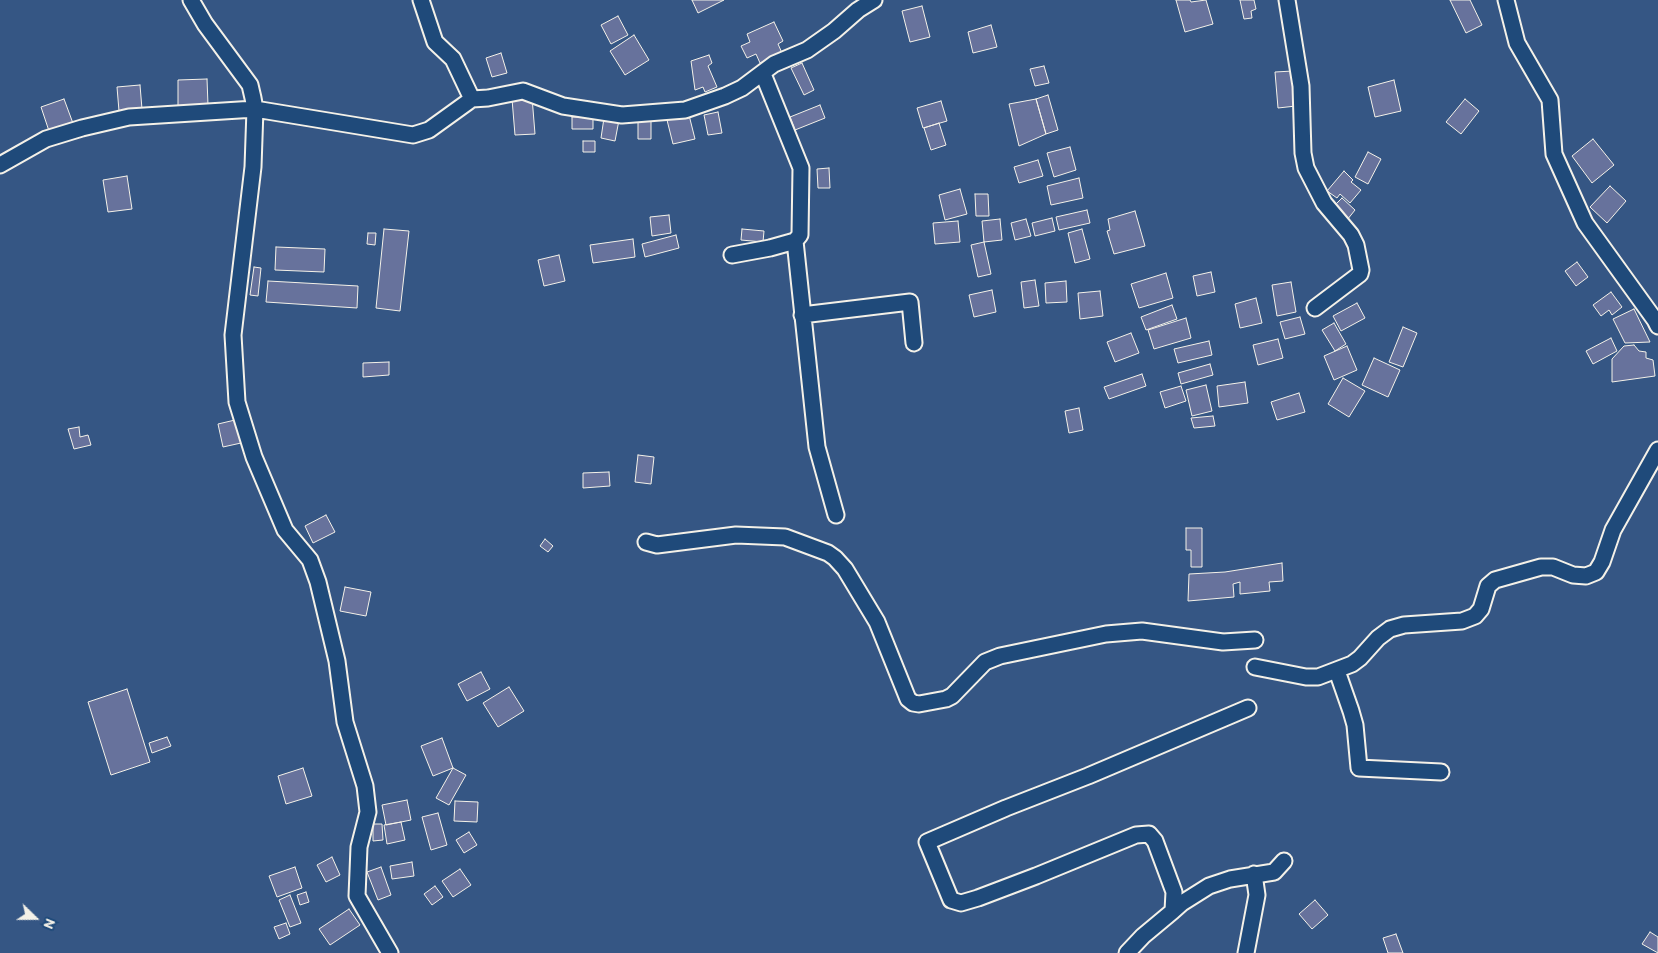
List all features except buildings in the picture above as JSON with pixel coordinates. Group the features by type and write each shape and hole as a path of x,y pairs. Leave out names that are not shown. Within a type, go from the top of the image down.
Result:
{"street":[{"path":"191,0 205,24 250,85 255,109 253,167 233,335 237,402 254,457 285,530 310,560 318,582 337,661 344,722 365,786 368,812 359,847 357,896 390,953"},
{"path":"421,0 435,42 453,59 472,98"},
{"path":"0,165 46,139 129,117 255,109 413,135 429,130 472,98 488,98 523,91 563,106 622,116 685,110 742,88 774,64 807,50 858,10 874,0"},
{"path":"1288,0 1301,86 1302,153 1306,168 1324,203 1352,235 1361,270 1360,274 1315,308"},
{"path":"1506,0 1517,43 1550,100 1554,154 1585,223 1658,326"},
{"path":"732,255 770,248 794,241 800,235 801,168 763,74"},
{"path":"794,241 816,447 836,515"},
{"path":"802,315 910,302 914,343"},
{"path":"1255,667 1318,678 1337,672 1352,664 1378,638 1390,629 1404,625 1462,621 1475,616 1480,609 1488,586 1495,580 1541,567 1553,567 1573,576 1586,576 1596,572 1602,562 1612,530 1658,450"},
{"path":"646,542 657,544 736,535 785,537 828,553 845,569 877,622 908,699 913,703 919,704 946,699 952,696 985,662 1000,656 1106,634 1142,631 1223,642 1255,640"},
{"path":"1337,672 1355,725 1359,768 1441,772"},
{"path":"1173,910 1174,892 1155,841 1149,834 1136,835 1036,876 961,903 951,900 927,842 1248,708"},
{"path":"1127,953 1173,910 1209,886 1230,878 1274,872 1284,861"},
{"path":"1246,953 1257,895 1254,874"}]}
